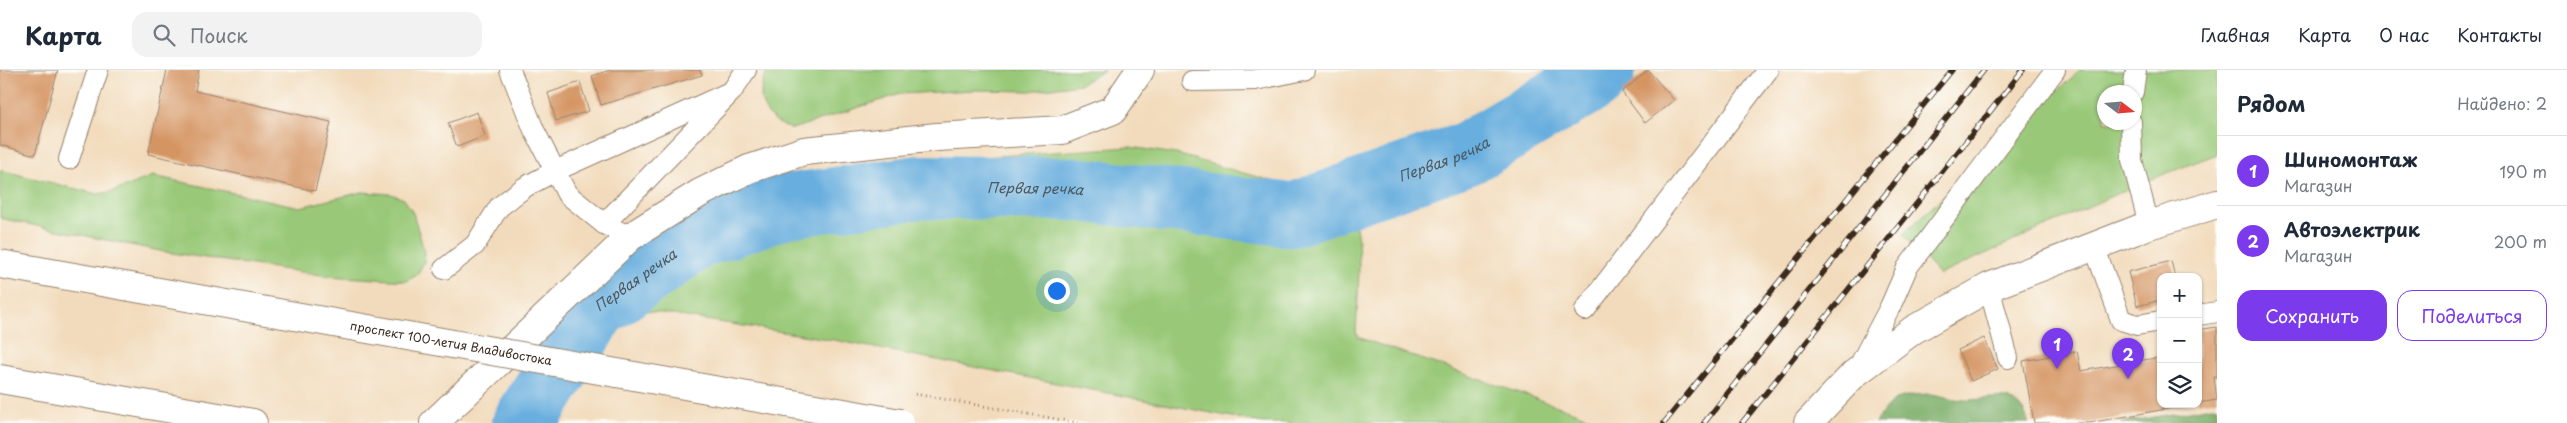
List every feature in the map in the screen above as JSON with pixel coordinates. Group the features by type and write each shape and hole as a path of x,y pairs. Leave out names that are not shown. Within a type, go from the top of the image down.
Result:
{"main road":[{"path":"434,423 630,237 700,193 749,169 804,151 937,138 1062,130 1113,110 1140,70"},
{"path":"1808,423 1854,374 1913,330 1989,287 2149,225 2217,204"},
{"name":"проспект 100-летия Владивостока","path":"0,264 900,423"},
{"path":"0,379 253,423"}],"lane":[{"path":"69,159 98,70"},
{"path":"510,70 534,130 567,194 604,224 630,237"},
{"path":"604,224 732,91 746,70"},
{"path":"1192,81 1255,80 1304,70"},
{"path":"1586,310 1768,70"},
{"path":"1854,374 1890,307 1907,268 2055,70"},
{"path":"2134,85 2136,70"},
{"path":"444,269 475,245 499,207 525,188 555,171 732,91"},
{"path":"2131,130 2132,160 2149,225"},
{"path":"2094,246 2121,320 2137,325 2157,322"},
{"path":"1989,287 2008,358"},
{"path":"2202,314 2217,312"}],"green space":[{"path":"768,70 1105,70 1080,84 1030,91 974,90 900,94 792,129 774,120 764,106 761,98 761,89"},
{"path":"2080,70 2217,70 2217,154 2136,185 1939,275 1903,234"},
{"path":"1130,147 1176,154 1300,189 1315,194 1337,206 1354,223 1357,231 1359,276 1356,333 1360,338 1595,419 1596,423 1263,423 834,340 629,308 619,303 615,292 626,271 650,248 724,202 784,174 831,173 937,160"},
{"path":"0,170 97,194 112,192 153,176 300,207 362,192 391,194 404,199 413,213 425,254 424,262 417,275 407,281 328,276 165,252 18,222 0,218"},
{"path":"1931,394 1966,400 2006,398 2019,405 2029,423 1876,423 1892,402 1905,396"},
{"path":"2217,406 2217,423 2121,423"}],"building":[{"path":"0,70 58,70 35,155 0,145"},
{"path":"167,70 199,70 195,91 331,122 315,191 148,154"},
{"path":"610,70 700,70 702,75 601,105 592,76"},
{"path":"1648,70 1674,100 1645,123 1622,92"},
{"path":"580,82 589,111 556,121 548,93"},
{"path":"477,112 485,136 457,147 448,123"},
{"path":"2171,261 2174,273 2157,273 2157,301 2137,306 2128,272"},
{"path":"2217,327 2217,377 2214,377 2217,400 2202,402 2202,363 2202,329"},
{"path":"1984,338 1998,369 1971,381 1958,350"},
{"path":"2077,351 2081,371 2157,358 2157,408 2172,408 2089,423 2034,423 2023,361"}],"waterway":[{"name":"Первая речка","path":"524,423 596,308 697,237 786,206 920,187 1073,189 1292,215 1468,153 1591,81 1604,70"}],"railway":[{"path":"1664,423 1952,70"},
{"path":"1704,423 1984,70"},
{"path":"1742,423 2023,70"}],"place":[{"name":"Шиномонтаж","path":"2057,369"},
{"name":"Автоэлектрик","path":"2128,379"}]}
